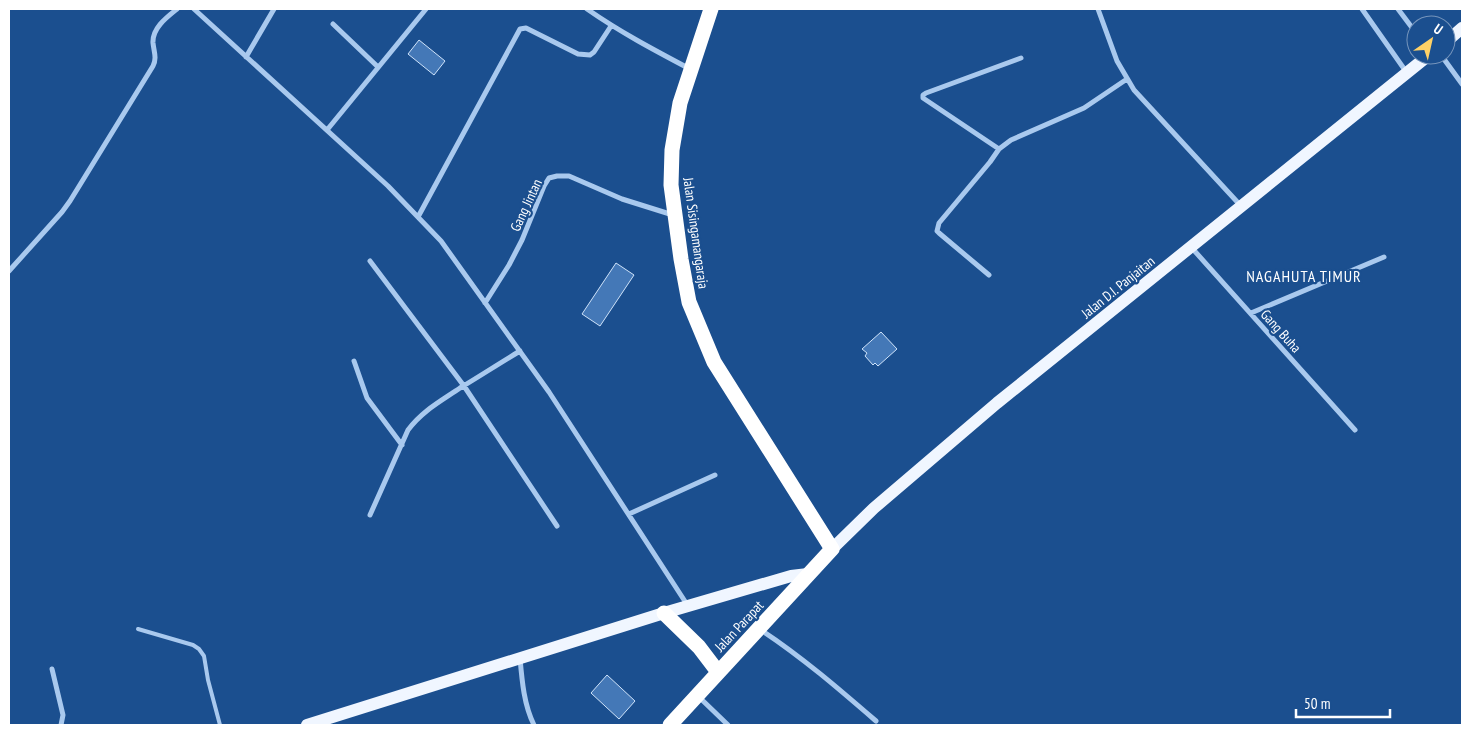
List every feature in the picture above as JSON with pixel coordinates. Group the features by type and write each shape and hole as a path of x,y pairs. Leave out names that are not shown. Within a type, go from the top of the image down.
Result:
{"highway":[{"name":"Jalan Sisingamangaraja","path":"711,9 680,103 672,150 671,186 680,259 689,302 714,362 832,549"},
{"name":"Jalan Parapat","path":"670,725 832,549"},
{"path":"664,613 699,647 718,672"}],"main road":[{"name":"Jalan D.I. Panjaitan","path":"832,549 874,508 997,403 1417,65"},
{"path":"307,725 664,613 792,576 808,574"}],"street":[{"path":"9,271 70,201 153,66 156,57 153,37 156,30 162,21 177,9"},
{"path":"194,9 388,186 441,242 549,392 688,606"},
{"path":"246,57 274,9"},
{"path":"326,130 426,9"},
{"path":"587,9 637,41 691,69"},
{"path":"1098,9 1117,61 1134,90 1241,206"},
{"path":"1362,9 1407,73"},
{"path":"1398,9 1406,20"},
{"path":"333,24 378,67"},
{"path":"418,217 520,28 526,28 578,54 590,56 612,26"},
{"path":"998,149 925,100 923,95 1020,58"},
{"path":"1448,65 1462,84"},
{"path":"989,275 939,233 937,228 939,223 990,162 998,149 1011,140 1084,108 1128,79"},
{"name":"Gang Jintan","path":"485,303 522,240 549,178 569,176 622,199 675,216"},
{"name":"Gang Buha","path":"1191,247 1355,430"},
{"path":"1251,313 1384,257"},
{"path":"370,261 464,386 557,526"},
{"path":"370,515 408,430 416,420 424,412 520,351"},
{"path":"354,362 367,398 402,445"},
{"path":"629,514 715,475"},
{"path":"758,629 815,668 876,721"},
{"path":"520,658 524,694 529,715 534,725"},
{"path":"52,669 63,715 61,725"},
{"path":"697,695 728,725"}],"lane":[{"path":"138,629 193,646 199,650 204,656 208,680 220,725"}],"building":[{"path":"419,40 445,61 434,75 408,54"},
{"path":"616,263 634,275 600,326 582,314"},
{"path":"881,332 897,349 878,366 875,363 873,365 865,356 867,353 862,349"},
{"path":"607,675 635,701 619,719 591,693"}],"district":[{"name":"NAGAHUTA TIMUR","path":"1304,276"}]}
